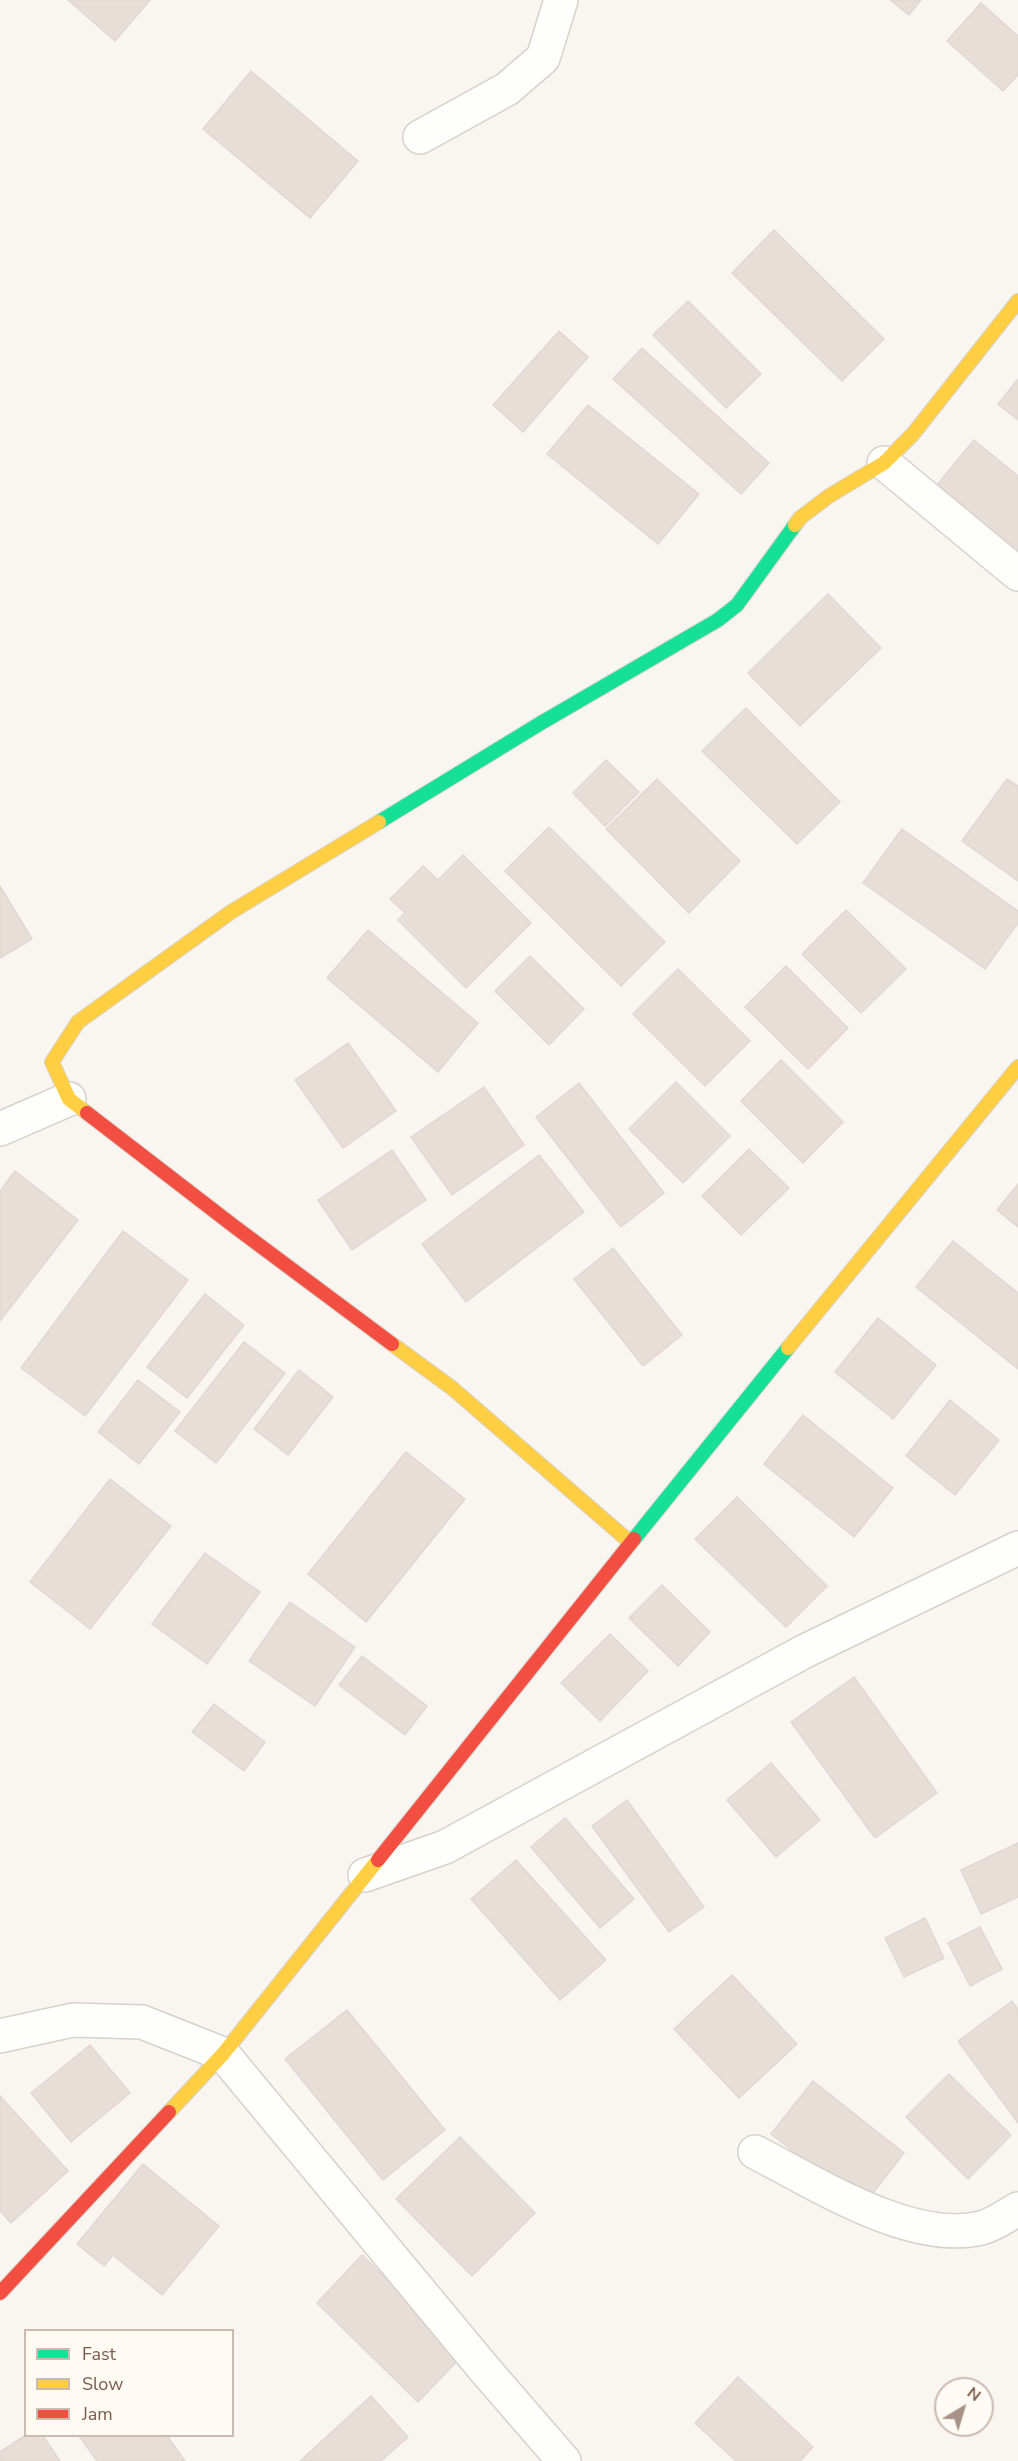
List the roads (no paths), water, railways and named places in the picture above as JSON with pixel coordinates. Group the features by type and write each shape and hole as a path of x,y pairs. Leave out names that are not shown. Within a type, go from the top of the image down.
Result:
{"street":[{"path":"420,137 507,89 543,58 561,0"},
{"path":"631,1543 452,1388 235,1227 69,1099 52,1062 78,1022 231,912 541,723 718,620 737,605 800,518 829,496 884,463 913,434 1018,301"},
{"path":"884,463 1018,574"},
{"path":"0,2293 223,2054 631,1543 1018,1067"},
{"path":"0,1129 69,1099"},
{"path":"364,1875 444,1847 805,1651 1018,1548"},
{"path":"0,2036 73,2020 141,2022 223,2054 486,2371 564,2461"},
{"path":"755,2152 877,2213 933,2231 982,2228 1018,2209"}]}
